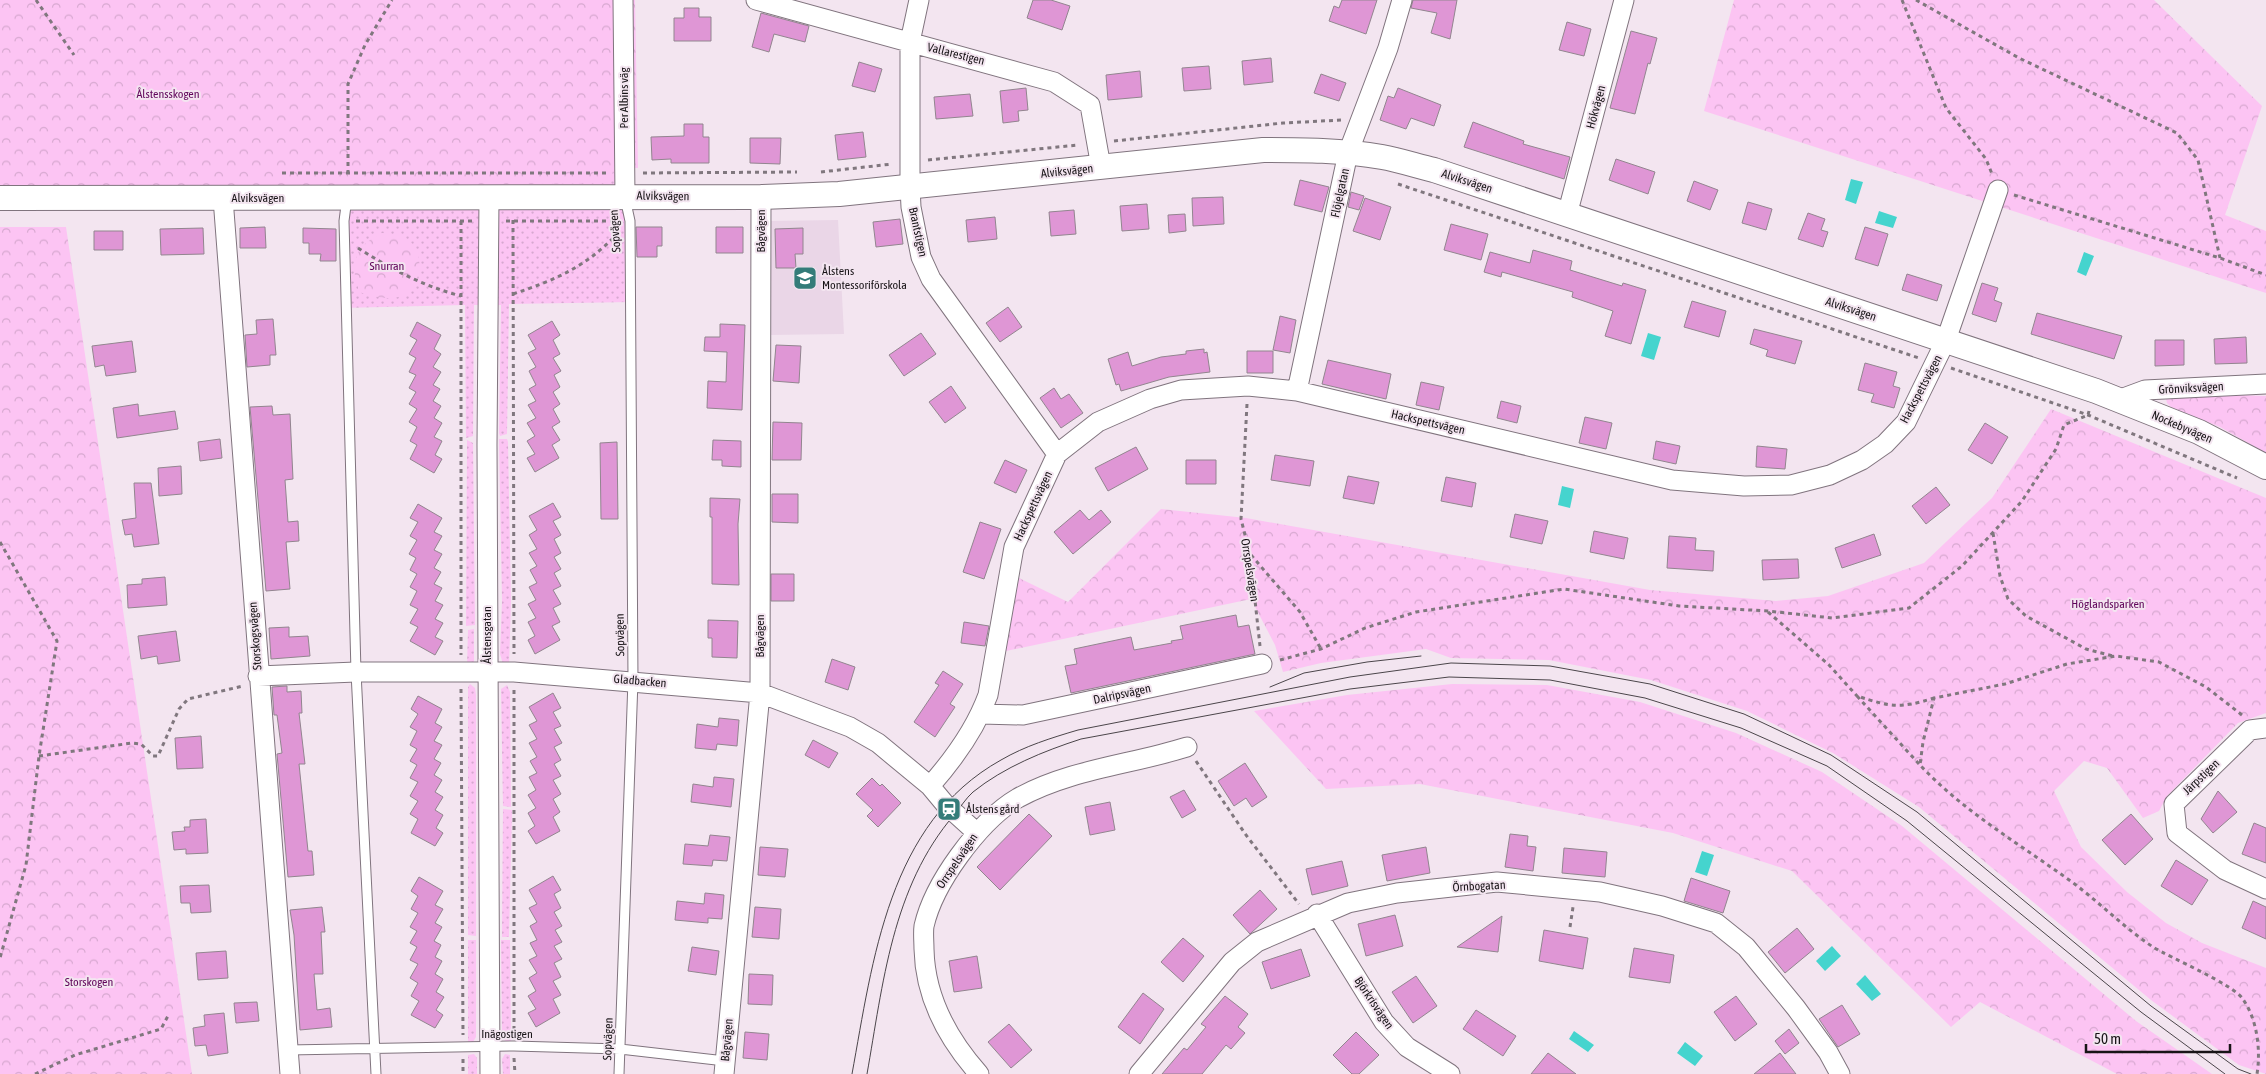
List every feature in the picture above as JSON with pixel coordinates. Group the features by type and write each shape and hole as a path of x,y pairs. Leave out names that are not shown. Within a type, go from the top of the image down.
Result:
{"street":[{"name":"Per Albins väg","path":"623,0 624,185"},
{"name":"Vallarestigen","path":"756,0 1054,82 1090,105 1102,167"},
{"name":"Brantstigen","path":"919,0 910,42 910,187 921,257 931,278 1057,454"},
{"name":"Flöjelgatan","path":"1297,391 1348,153 1388,48 1402,0"},
{"name":"Hökvägen","path":"1567,215 1624,0"},
{"name":"Alviksvägen","path":"0,198 347,198 460,210 489,197 513,209 624,185 761,197 839,194 1263,150 1319,150 1382,157 1434,170 2096,391"},
{"name":"Hackspettsvägen","path":"930,786 945,769 981,714 988,695 1014,547 1057,454 1098,422 1150,399 1181,390 1248,386 1297,391 1672,480 1744,486 1790,486 1830,475 1862,460 1885,444 1906,422 1946,340 1998,190"},
{"name":"Ålstensgatan","path":"489,197 487,671 490,1074"},
{"name":"Bågvägen","path":"724,1068 760,693 761,197"},
{"name":"Storskogsvägen","path":"223,198 258,676 290,1074"},
{"name":"Grönviksvägen","path":"2118,400 2145,390 2266,384"},
{"name":"Nockebyvägen","path":"2096,391 2199,432 2266,467"},
{"name":"Dalripsvägen","path":"981,714 1023,716 1262,664"},
{"name":"Gladbacken","path":"258,676 356,672 487,671 633,680 760,693 850,727 878,743 930,786 945,804 976,832"},
{"name":"Järpstigen","path":"2266,728 2250,730 2174,804 2177,833 2225,870 2266,889"},
{"name":"Orrspelsvägen","path":"979,1074 962,1055 940,1019 924,962 924,928 931,904 943,879 976,832 1017,799 1066,776 1156,757 1187,747"},
{"name":"Örnbogatan","path":"1139,1074 1232,962 1257,942 1317,914 1348,903 1398,893 1497,882 1600,892 1662,906 1716,923 1746,947 1796,1008 1828,1052 1840,1074"},
{"name":"Björkrisvägen","path":"1317,914 1384,1022 1407,1047 1450,1074"}],"lane":[{"name":"Sopvägen","path":"620,1074 633,680 630,221 624,185"},
{"path":"347,198 344,238 356,672 376,1074"},
{"name":"Inägostigen","path":"288,1050 490,1046 620,1049 724,1068"}],"path":[{"path":"36,0 74,55"},
{"path":"347,198 348,84 365,45 392,0"},
{"path":"1902,0 1946,108 1986,159 1998,190 2220,258 2266,275"},
{"path":"1916,0 2019,58 2177,133 2198,160 2220,258"},
{"path":"814,172 1282,123 1344,120 1360,123"},
{"path":"282,173 513,172 624,185 804,172"},
{"path":"513,172 515,1074"},
{"path":"460,173 463,1074"},
{"path":"1394,183 2088,415 2183,453 2241,480"},
{"path":"344,221 460,210 489,222 513,209 630,221"},
{"path":"513,294 565,275 586,263 630,221"},
{"path":"344,238 386,266 416,281 461,296"},
{"name":"Orrspelsvägen","path":"1248,386 1241,520 1250,555 1262,664"},
{"path":"1262,664 1321,649 1365,628 1416,612 1564,589 1679,606 1768,611 1832,618 1910,608 1962,566 2022,501 2056,449 2064,425 2088,415 2096,391"},
{"path":"1993,533 2000,576 2008,599 2026,616 2086,649 2116,656 2159,662 2206,687 2238,710 2247,722"},
{"path":"0,542 57,642 39,756 26,865 0,958"},
{"path":"1250,555 1272,577 1300,612 1321,649"},
{"path":"1768,611 1829,665 1940,786 1967,808 2076,885 2152,946 2241,996 2252,1016 2259,1049 2257,1074"},
{"path":"1857,696 1889,706 1908,706 1934,698 2005,684 2067,664 2116,656"},
{"path":"39,756 132,743 141,744 153,756 158,756 179,709 188,698 251,684 258,676"},
{"path":"1920,765 1922,742 1934,698"},
{"path":"1187,747 1246,835 1287,888"},
{"path":"35,1074 75,1055 160,1029 169,1014"}],"shaded area":[{"name":"Ålstens Montessoriförskola","path":"838,220 844,334 769,335 768,221"}],"green space":[{"name":"Ålstensskogen","path":"0,0 635,0 638,168 614,167 610,183 0,190"},
{"path":"1734,0 2154,0 2262,106 2225,215 2266,231 2266,293 1704,111"},
{"path":"614,167 632,222 632,302 509,304 507,434 500,436 501,305 474,305 473,436 466,438 465,305 341,308 339,222 343,170"},
{"name":"Storskogen","path":"0,227 66,227 192,1074 0,1074"},
{"name":"Snurran","path":"382,233 401,236 410,241 416,250 419,260 416,281 411,289 402,295 392,298 358,292 358,280 355,279 355,262 359,251 368,242"},
{"path":"2174,393 2266,396 2266,453 2220,427 2171,407 2167,403 2166,398"},
{"name":"Höglandsparken","path":"2051,409 2266,498 2266,713 2238,723 2167,796 2159,811 2143,818 2107,768 2084,761 2054,791 2081,847 2127,892 2166,923 2202,943 2266,968 2266,1074 2239,1065 2151,1000 1919,807 1833,753 1747,711 1651,680 1549,660 1451,658 1426,649 1321,663 1283,672 1275,645 1251,599 1006,651 1019,578 1068,602 1161,509 1246,518 1650,590 1776,601 1828,596 1924,563 1992,498"},
{"path":"499,439 507,439 508,442 511,601 509,667 503,664 500,654 502,601"},
{"path":"467,440 473,443 475,625 466,626"},
{"path":"474,629 474,662 467,668 468,630"},
{"path":"470,684 475,688 476,695 476,936 468,935 468,687"},
{"path":"1452,684 1547,685 1640,702 1736,733 1822,772 1902,826 2136,1021 2212,1074 2117,1074 1980,1002 1951,1027 1792,871 1673,833 1420,784 1326,789 1254,711 1347,695"},
{"path":"507,685 510,692 511,807 503,806 501,689"},
{"path":"503,809 512,810 509,937 502,937"},
{"path":"468,940 476,940 476,1037 473,1042 468,1042"},
{"path":"501,940 510,940 511,1041 509,1042 504,1040 502,1036"},
{"path":"474,1054 477,1058 477,1074 468,1074 468,1055"},
{"path":"505,1054 510,1055 510,1074 503,1074 502,1059"}],"water":[{"path":"1851,179 1863,182 1856,204 1845,200"},
{"path":"1879,211 1897,217 1893,228 1875,223"},
{"path":"2084,252 2094,256 2086,276 2077,272"},
{"path":"1648,333 1661,337 1654,360 1641,356"},
{"path":"1562,486 1574,489 1570,508 1558,505"},
{"path":"1702,851 1714,855 1707,876 1695,872"},
{"path":"1832,946 1841,956 1825,971 1816,961"},
{"path":"1865,975 1881,994 1872,1001 1856,984"},
{"path":"1574,1031 1594,1045 1588,1052 1569,1039"},
{"path":"1685,1042 1703,1056 1695,1066 1677,1053"}],"building":[{"path":"1033,0 1051,0 1070,6 1062,30 1027,18"},
{"path":"1342,0 1377,0 1366,34 1329,21 1334,6 1339,8"},
{"path":"1413,0 1457,0 1450,39 1431,33 1437,13 1411,8"},
{"path":"684,8 699,8 699,17 711,17 711,41 674,41 674,18 684,18"},
{"path":"761,13 809,26 805,42 774,34 769,52 752,47"},
{"path":"1567,22 1591,29 1584,56 1559,50"},
{"path":"1631,31 1657,38 1650,64 1648,63 1635,114 1610,108"},
{"path":"1271,58 1273,82 1244,85 1242,61"},
{"path":"859,62 882,69 875,92 852,86"},
{"path":"1209,66 1211,89 1184,91 1182,68"},
{"path":"1140,71 1142,97 1108,100 1106,75"},
{"path":"1321,74 1346,83 1339,101 1314,93"},
{"path":"1026,88 1028,110 1018,111 1019,121 1003,123 1000,91"},
{"path":"1398,88 1441,105 1434,126 1411,118 1406,129 1380,120 1388,96 1394,98"},
{"path":"970,94 973,116 936,119 934,97"},
{"path":"1473,122 1524,141 1523,144 1570,157 1564,179 1464,147"},
{"path":"684,124 703,124 703,137 709,137 709,163 671,163 671,159 652,160 651,137 684,136"},
{"path":"863,132 866,157 838,160 835,135"},
{"path":"750,138 781,138 780,164 750,163"},
{"path":"1616,159 1655,172 1648,194 1609,180"},
{"path":"1300,180 1329,187 1322,212 1294,205"},
{"path":"1694,181 1718,190 1710,210 1687,201"},
{"path":"1351,192 1364,196 1359,210 1348,207"},
{"path":"1223,197 1224,224 1193,226 1192,198"},
{"path":"1365,198 1391,207 1380,240 1353,231"},
{"path":"1748,202 1772,209 1766,230 1742,223"},
{"path":"1147,204 1149,229 1122,231 1120,206"},
{"path":"1074,210 1076,234 1051,236 1049,212"},
{"path":"1808,213 1825,219 1821,230 1828,232 1823,247 1798,239"},
{"path":"1185,214 1186,231 1169,233 1168,215"},
{"path":"995,217 997,239 968,242 966,220"},
{"path":"900,219 903,244 876,247 873,222"},
{"path":"1451,224 1488,234 1481,260 1444,250"},
{"path":"265,227 266,248 240,248 240,228"},
{"path":"636,227 662,227 662,246 657,246 657,257 637,257"},
{"path":"716,227 743,227 743,253 716,253"},
{"path":"1865,227 1888,234 1878,266 1855,259"},
{"path":"203,228 204,254 161,255 160,229"},
{"path":"303,228 336,229 336,261 320,261 321,254 309,254 309,243 303,243"},
{"path":"803,228 803,254 795,254 796,268 776,268 775,229"},
{"path":"94,231 123,231 123,250 94,250"},
{"path":"1533,250 1572,261 1570,270 1622,286 1623,283 1646,290 1631,344 1605,336 1613,311 1572,297 1573,292 1502,272 1501,277 1484,272 1490,252 1530,263"},
{"path":"1907,274 1942,285 1937,301 1902,290"},
{"path":"1982,283 1998,288 1994,300 2002,303 1996,322 1972,314"},
{"path":"1692,301 1726,311 1719,337 1684,327"},
{"path":"1008,307 1022,327 1000,342 986,323"},
{"path":"2037,313 2122,336 2114,359 2031,334"},
{"path":"1280,316 1296,320 1290,353 1273,350"},
{"path":"273,319 276,355 270,355 270,365 247,367 245,335 257,334 256,320"},
{"path":"552,321 560,335 553,340 560,354 553,358 561,371 554,375 560,387 553,392 560,404 553,409 560,422 552,427 560,440 552,445 559,458 535,472 527,458 535,454 527,441 535,436 527,423 536,418 528,405 536,401 529,389 536,385 529,371 536,367 528,353 536,349 528,335"},
{"path":"417,322 441,335 434,349 441,354 433,367 441,372 433,385 440,389 433,401 441,406 434,418 442,423 434,437 442,441 435,455 442,459 434,473 410,459 417,445 410,441 417,427 409,422 417,409 409,404 416,392 409,388 416,375 409,372 416,358 409,354 417,340 410,336"},
{"path":"720,324 745,325 742,410 707,408 708,381 726,382 727,352 704,351 705,337 720,337"},
{"path":"1754,329 1802,341 1795,364 1766,356 1768,350 1750,344"},
{"path":"921,333 936,354 904,376 889,355"},
{"path":"2246,337 2247,363 2215,364 2214,339"},
{"path":"2155,340 2184,340 2184,365 2155,366"},
{"path":"132,341 136,372 106,376 104,365 95,367 92,346"},
{"path":"776,345 801,346 799,383 773,381"},
{"path":"1204,349 1204,353 1207,352 1210,372 1169,377 1121,391 1119,384 1116,385 1108,359 1128,352 1132,366 1161,357 1186,354 1186,351"},
{"path":"1247,351 1273,351 1273,373 1247,373"},
{"path":"1328,360 1391,374 1386,399 1322,384"},
{"path":"1865,363 1897,372 1893,386 1900,388 1894,408 1871,402 1874,394 1858,390"},
{"path":"1421,382 1444,387 1439,410 1416,405"},
{"path":"951,386 966,408 945,423 929,402"},
{"path":"1054,388 1061,399 1069,394 1083,413 1061,428 1040,398"},
{"path":"1501,401 1521,406 1517,423 1497,418"},
{"path":"138,404 139,416 175,411 178,429 117,438 113,408"},
{"path":"272,406 273,415 290,414 293,479 285,480 288,522 298,521 299,541 286,542 290,589 266,591 250,407"},
{"path":"1585,417 1612,423 1606,449 1579,443"},
{"path":"773,422 802,423 801,460 772,460"},
{"path":"1985,423 2008,437 1992,464 1968,450"},
{"path":"220,439 222,458 200,461 198,442"},
{"path":"713,440 741,441 741,467 722,466 722,460 712,460"},
{"path":"1656,441 1680,446 1676,464 1653,459"},
{"path":"617,442 618,519 601,519 600,443"},
{"path":"1757,446 1787,449 1785,469 1756,467"},
{"path":"1136,447 1148,469 1108,491 1095,468"},
{"path":"1275,455 1314,461 1310,486 1271,480"},
{"path":"1005,460 1027,470 1016,493 994,483"},
{"path":"1186,460 1216,460 1216,484 1186,484"},
{"path":"181,466 182,494 159,496 158,468"},
{"path":"1348,476 1379,482 1374,504 1343,498"},
{"path":"1446,477 1476,483 1472,507 1441,501"},
{"path":"134,483 151,483 159,544 134,547 132,534 125,535 122,520 136,518"},
{"path":"1936,487 1950,505 1926,524 1912,506"},
{"path":"772,494 798,494 798,523 772,522"},
{"path":"710,498 740,499 738,524 739,585 712,584 712,517 710,517"},
{"path":"553,503 561,517 553,521 561,535 554,539 561,553 554,557 561,569 554,573 561,586 553,590 561,604 553,608 560,622 552,626 560,640 535,654 528,640 535,636 528,622 536,618 528,604 536,600 529,587 537,583 530,570 537,566 529,553 537,549 529,535 537,530 529,516"},
{"path":"418,504 442,518 434,532 442,536 434,550 442,554 434,568 441,572 434,584 442,588 435,601 443,605 435,619 443,623 435,637 443,641 435,655 410,641 418,627 410,623 418,609 410,605 417,591 410,587 417,574 410,570 416,558 409,554 417,540 410,536 418,522 410,518"},
{"path":"1080,510 1089,520 1101,510 1111,522 1073,554 1054,532"},
{"path":"1515,514 1548,521 1542,544 1510,537"},
{"path":"980,522 1001,529 984,579 963,572"},
{"path":"1594,531 1628,538 1624,559 1590,552"},
{"path":"1874,534 1881,555 1842,568 1835,548"},
{"path":"1669,536 1696,538 1695,550 1714,551 1713,571 1667,568"},
{"path":"1798,559 1799,578 1763,580 1762,560"},
{"path":"771,574 794,574 794,601 771,601"},
{"path":"165,577 167,605 128,608 127,585 142,584 142,579"},
{"path":"1236,615 1238,627 1249,625 1255,654 1071,693 1065,666 1077,664 1074,649 1131,637 1134,650 1172,643 1171,641 1183,639 1180,626"},
{"path":"708,620 738,621 737,658 712,657 712,638 708,638"},
{"path":"964,622 989,626 985,646 961,643"},
{"path":"289,627 289,637 308,636 310,656 271,659 269,628"},
{"path":"176,631 180,661 158,664 157,656 141,659 138,636"},
{"path":"832,659 855,667 848,690 825,682"},
{"path":"943,671 963,684 950,704 955,707 935,737 914,722 939,685 935,683"},
{"path":"287,686 287,692 301,691 302,713 299,713 305,764 299,764 308,851 312,851 314,875 288,877 277,754 282,753 277,715 274,715 272,687"},
{"path":"553,693 561,708 553,712 561,726 554,729 562,743 554,747 561,760 554,764 561,776 553,780 561,794 553,799 560,812 553,817 560,831 536,844 528,831 535,826 528,813 536,808 528,795 536,790 529,777 537,773 530,761 537,757 529,743 537,739 529,725 537,721 529,707"},
{"path":"418,696 442,709 435,723 442,727 434,741 442,745 434,759 441,763 434,775 442,780 435,792 443,797 435,810 443,815 436,828 443,833 435,846 411,833 418,819 410,814 418,801 410,796 418,782 410,778 417,765 410,761 417,749 410,745 417,731 410,727 418,714 411,709"},
{"path":"719,718 739,720 737,746 717,744 716,750 695,748 697,724 718,727"},
{"path":"201,736 203,768 177,769 175,738"},
{"path":"813,740 838,753 829,768 805,755"},
{"path":"1245,763 1267,797 1252,807 1246,798 1234,806 1218,781"},
{"path":"714,777 734,779 731,807 691,802 693,784 713,787"},
{"path":"872,778 880,786 882,784 901,803 878,827 867,816 873,810 856,794"},
{"path":"1184,790 1196,810 1182,818 1170,797"},
{"path":"2218,791 2237,812 2213,833 2201,819"},
{"path":"1110,802 1115,830 1090,835 1085,807"},
{"path":"1029,814 1052,836 1000,890 977,867"},
{"path":"2131,814 2153,839 2125,865 2102,840"},
{"path":"206,819 208,853 186,854 186,849 174,850 172,832 185,831 184,827 190,827 190,820"},
{"path":"2254,823 2266,828 2266,863 2242,854"},
{"path":"1510,834 1528,836 1527,846 1536,847 1533,871 1505,867"},
{"path":"710,835 730,837 727,861 713,860 712,866 683,864 685,844 708,846"},
{"path":"760,847 788,849 785,877 758,875"},
{"path":"1426,847 1430,873 1387,881 1382,855"},
{"path":"1564,848 1607,852 1605,877 1562,873"},
{"path":"2176,860 2208,880 2192,905 2161,886"},
{"path":"1342,861 1348,886 1312,895 1306,869"},
{"path":"553,876 561,890 554,894 561,908 554,912 562,926 555,930 562,942 554,946 562,959 554,963 561,977 553,981 561,995 553,999 560,1013 536,1027 528,1013 536,1009 528,996 536,991 529,978 537,973 529,960 537,956 530,943 537,940 530,926 537,922 529,908 537,904 529,890"},
{"path":"419,877 443,891 435,905 443,909 435,923 442,927 434,941 441,945 435,957 442,961 435,974 443,979 436,992 444,997 436,1010 443,1015 435,1028 411,1015 419,1001 411,996 418,983 410,978 418,964 410,960 417,947 410,943 417,931 410,927 418,913 411,909 418,896 411,891"},
{"path":"1691,878 1730,891 1723,913 1684,901"},
{"path":"209,885 211,912 191,913 190,903 181,903 180,886"},
{"path":"1260,890 1277,909 1250,934 1233,915"},
{"path":"705,893 724,895 722,919 708,918 708,923 675,920 677,901 704,904"},
{"path":"2253,901 2266,907 2266,939 2242,928"},
{"path":"322,907 325,932 321,932 323,974 314,974 317,1010 330,1008 332,1027 300,1030 294,935 290,910"},
{"path":"755,907 781,909 779,939 752,937"},
{"path":"1395,915 1403,946 1366,956 1358,924"},
{"path":"1502,916 1498,952 1457,947"},
{"path":"1797,928 1814,949 1785,973 1768,952"},
{"path":"1544,930 1588,938 1583,969 1539,961"},
{"path":"1183,938 1204,956 1183,982 1161,962"},
{"path":"692,947 719,951 716,975 688,971"},
{"path":"1634,948 1674,955 1670,983 1629,977"},
{"path":"1301,949 1310,976 1271,989 1262,962"},
{"path":"226,951 228,978 198,980 196,953"},
{"path":"977,956 982,988 954,992 949,961"},
{"path":"749,974 773,975 772,1005 748,1004"},
{"path":"1416,976 1437,1006 1413,1023 1392,992"},
{"path":"1143,993 1164,1009 1140,1044 1118,1027"},
{"path":"1225,996 1248,1014 1238,1027 1245,1033 1231,1049 1226,1045 1202,1074 1162,1074 1184,1048 1187,1050 1206,1027 1201,1024"},
{"path":"1736,996 1757,1024 1735,1041 1714,1012"},
{"path":"257,1002 259,1021 236,1023 234,1003"},
{"path":"1842,1005 1860,1034 1838,1047 1819,1019"},
{"path":"1476,1010 1516,1036 1503,1056 1463,1029"},
{"path":"224,1013 228,1053 208,1056 206,1045 195,1046 193,1028 205,1026 204,1015"},
{"path":"1009,1024 1032,1050 1011,1068 988,1042"},
{"path":"1789,1029 1799,1043 1785,1054 1775,1041"},
{"path":"745,1032 769,1034 767,1060 743,1058"},
{"path":"1356,1032 1379,1055 1359,1074 1352,1074 1333,1055"},
{"path":"1548,1053 1576,1074 1531,1074"},
{"path":"1780,1053 1796,1074 1754,1074"}],"tram line":[{"path":"1270,687 1304,673 1367,662 1421,656"},
{"path":"852,1074 868,986 879,941 892,898 910,857 933,820 963,787 1001,760 1029,746 1078,730 1350,677 1451,663 1550,666 1650,684 1744,714 1831,755 1917,812 2151,1006 2238,1069 2251,1074"},
{"path":"867,1074 885,971 903,905 916,873 933,843 968,797 985,783 1011,767 1081,739 1350,689 1449,677 1550,680 1645,698 1741,728 1827,766 1907,821 2141,1012 2225,1074"}],"place":[{"name":"Ålstens Montessoriförskola","path":"805,278"},
{"name":"Ålstens gård","path":"949,809"}]}
